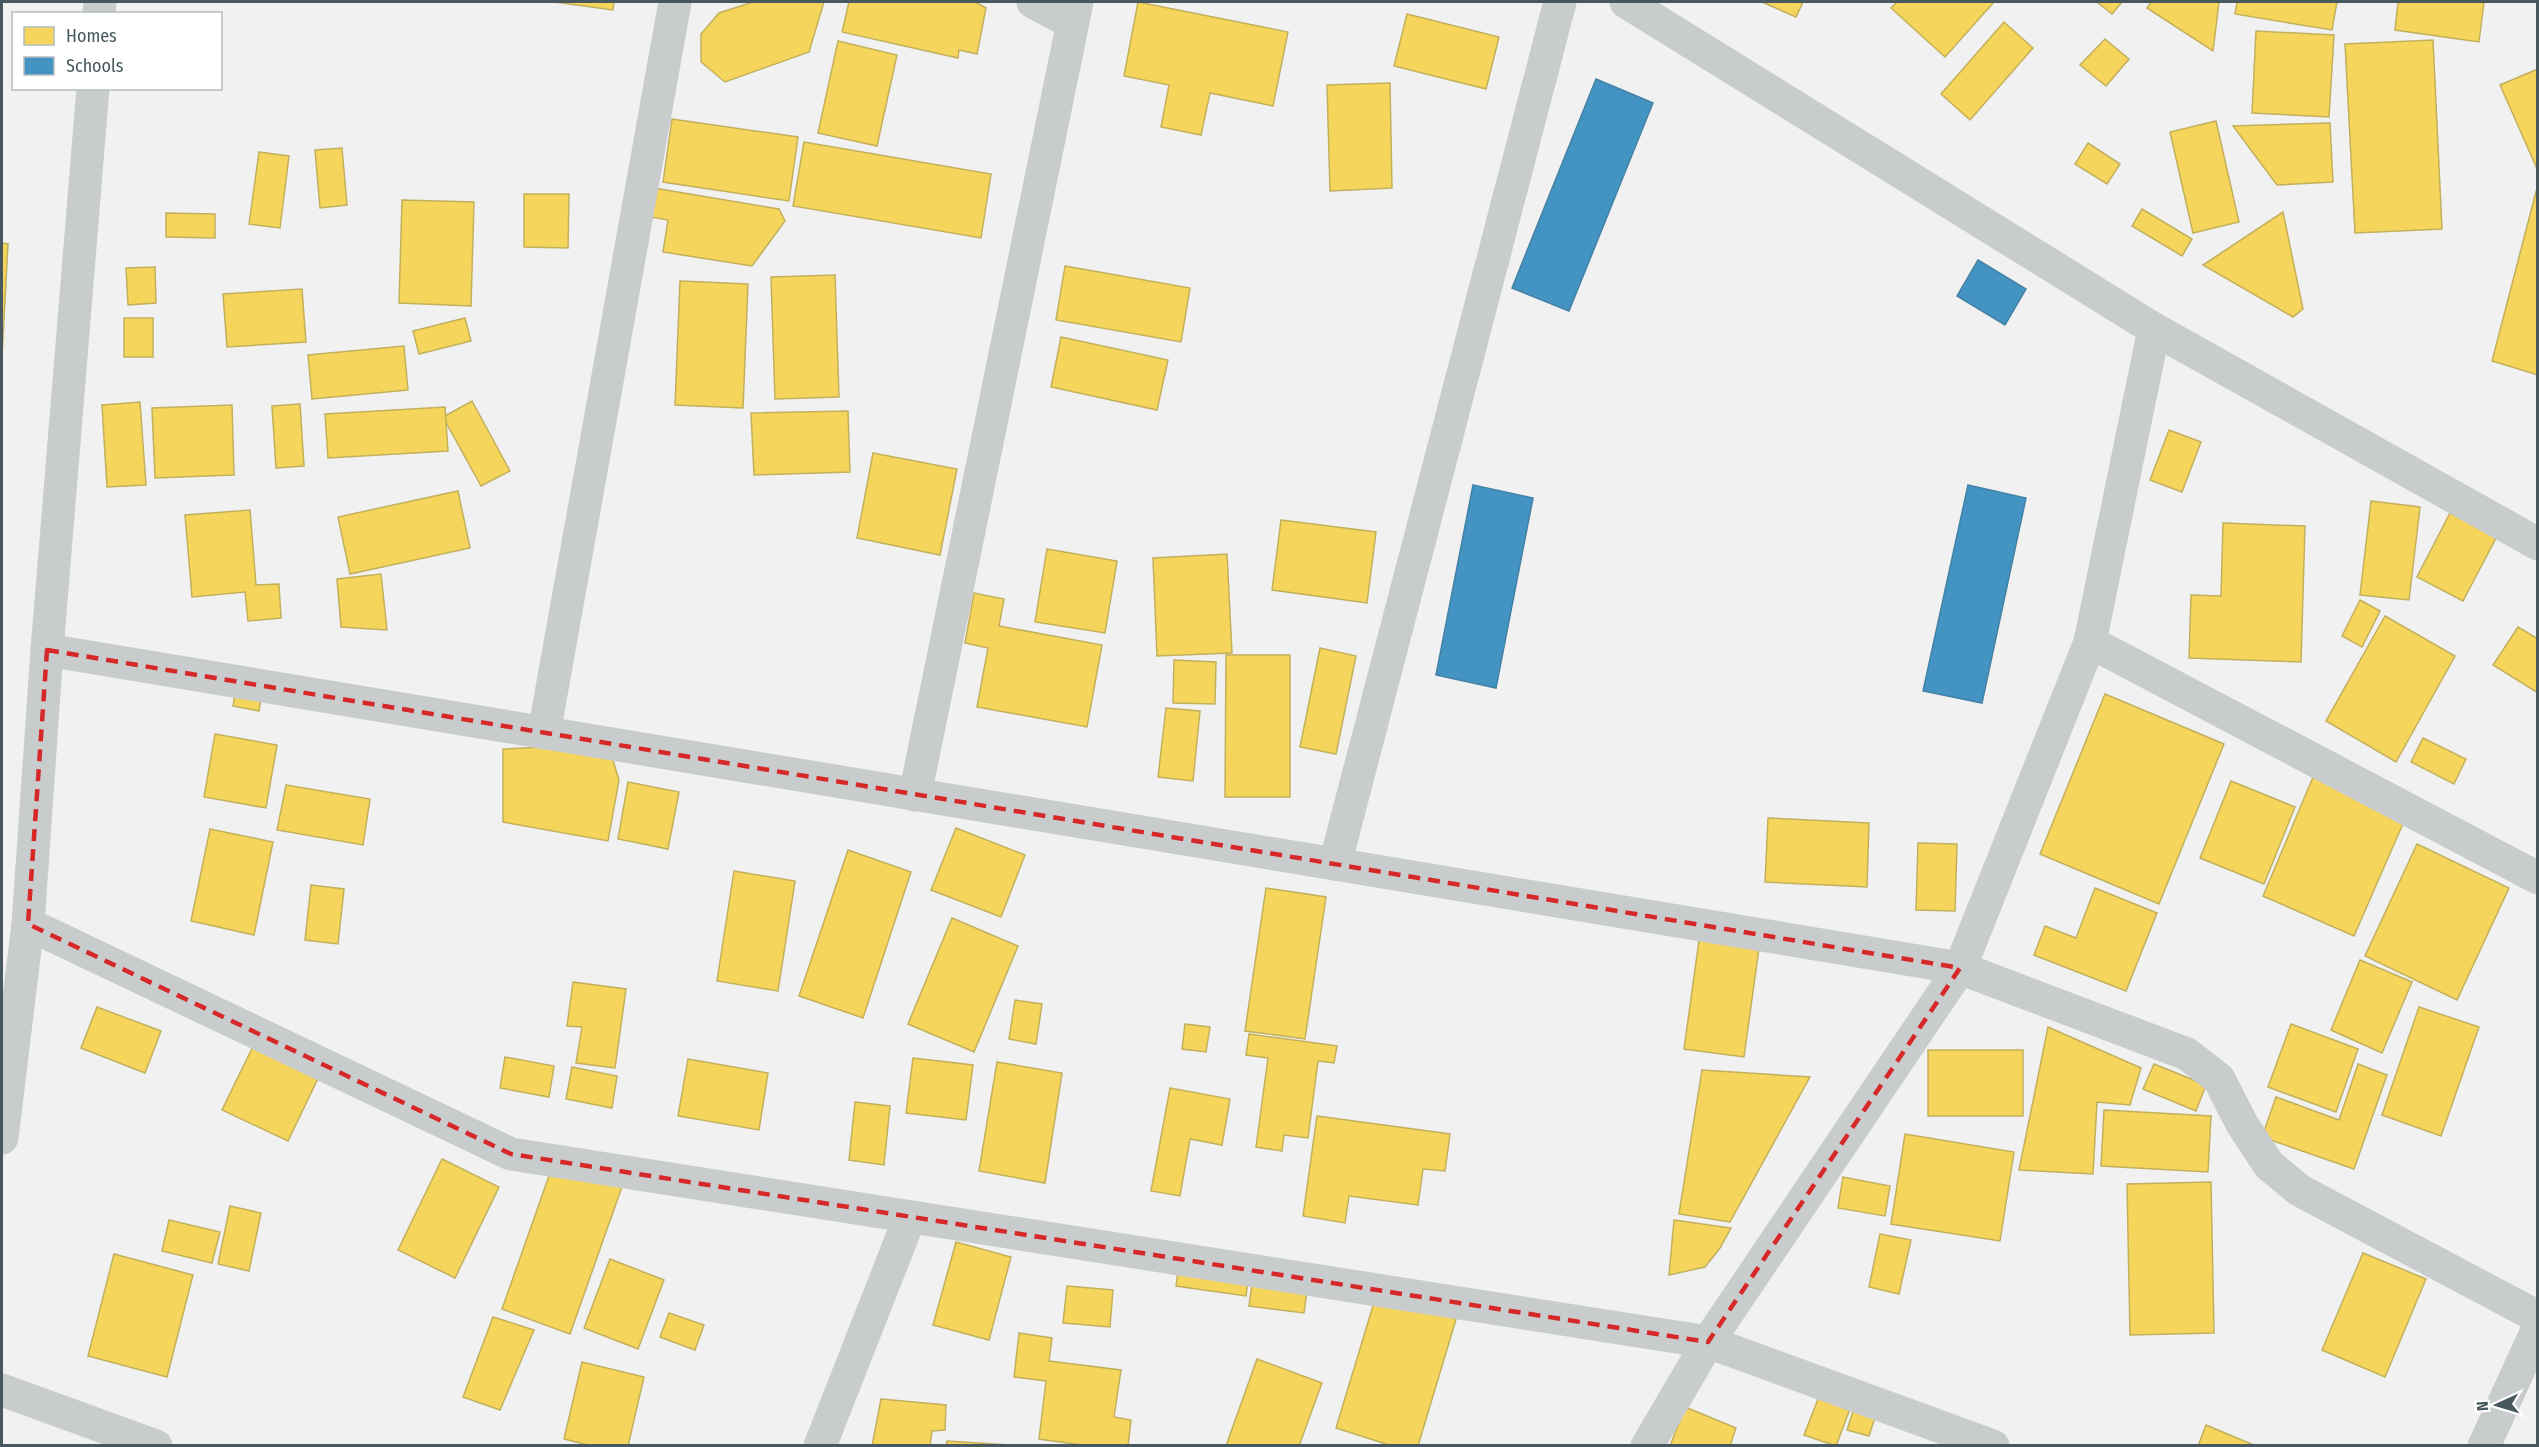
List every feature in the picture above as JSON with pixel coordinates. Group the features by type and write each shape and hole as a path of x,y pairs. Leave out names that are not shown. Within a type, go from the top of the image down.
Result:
{"street":[{"path":"544,733 675,2"},
{"path":"915,795 1075,12 1033,2"},
{"path":"1335,864 1560,2"},
{"path":"1626,2 2154,329 2538,544"},
{"path":"2,1138 28,924 47,651 93,90"},
{"path":"1647,1446 1708,1342 1960,968 2090,642 2154,329"},
{"path":"2090,642 2538,878"},
{"path":"47,651 1960,968 2187,1054 2219,1079 2242,1124 2269,1166 2299,1190 2538,1317"},
{"path":"28,924 511,1154 1708,1342 1993,1446"},
{"path":"820,1446 910,1217"},
{"path":"2484,1446 2538,1328"},
{"path":"2,1390 156,1446"}],"highlighted area":[{"path":"47,650 1960,968 1708,1342 511,1154 28,924"}],"building: Homes":[{"path":"554,2 614,2 613,10"},
{"path":"753,2 824,2 809,52 725,82 701,62 701,34 719,13"},
{"path":"849,2 975,2 986,8 977,54 959,50 958,58 842,32"},
{"path":"1138,2 1288,32 1273,106 1210,93 1201,135 1161,127 1169,85 1124,76"},
{"path":"1762,2 1803,2 1796,17"},
{"path":"1897,2 1994,2 1945,57 1891,8"},
{"path":"2097,2 2122,2 2112,14"},
{"path":"2151,2 2219,2 2213,51 2147,8"},
{"path":"2237,2 2337,2 2332,30 2235,14"},
{"path":"2398,2 2484,2 2479,42 2395,30"},
{"path":"1407,14 1499,37 1486,89 1394,66"},
{"path":"2004,22 2033,48 1970,120 1941,94"},
{"path":"2256,31 2334,35 2329,117 2252,113"},
{"path":"2105,39 2129,59 2106,86 2080,65"},
{"path":"2433,40 2442,229 2355,233 2345,44"},
{"path":"838,41 897,55 877,146 818,133"},
{"path":"2538,69 2538,171 2500,85"},
{"path":"1390,83 1392,188 1330,191 1327,85"},
{"path":"672,119 798,137 789,201 663,182"},
{"path":"2216,121 2239,222 2193,233 2170,132"},
{"path":"2330,123 2333,182 2277,185 2233,126"},
{"path":"804,142 991,174 981,238 793,206"},
{"path":"2088,143 2120,164 2107,184 2075,164"},
{"path":"342,148 347,205 320,208 315,150"},
{"path":"259,152 289,156 280,228 249,224"},
{"path":"2538,184 2538,375 2492,361"},
{"path":"648,187 779,209 785,221 752,266 663,252 668,220 644,216"},
{"path":"524,194 569,194 568,248 524,247"},
{"path":"402,200 474,202 471,306 399,303"},
{"path":"2142,209 2192,239 2182,256 2132,226"},
{"path":"2283,212 2303,309 2293,317 2203,265"},
{"path":"166,213 215,214 215,238 166,237"},
{"path":"2,243 8,244 2,357"},
{"path":"1065,266 1190,288 1181,342 1056,320"},
{"path":"155,267 156,303 128,305 126,268"},
{"path":"835,275 839,397 775,399 771,277"},
{"path":"680,281 748,284 743,408 675,405"},
{"path":"302,289 306,342 227,347 223,294"},
{"path":"124,318 153,318 153,357 124,357"},
{"path":"465,318 471,341 419,354 413,331"},
{"path":"1061,337 1168,360 1157,410 1051,387"},
{"path":"404,346 408,390 312,399 308,355"},
{"path":"472,401 510,471 481,486 443,417"},
{"path":"140,402 146,485 107,487 102,405"},
{"path":"300,404 304,466 276,468 272,406"},
{"path":"232,405 234,475 155,478 152,408"},
{"path":"445,407 448,451 328,458 325,414"},
{"path":"848,411 850,472 754,475 751,413"},
{"path":"2169,430 2201,442 2182,492 2150,480"},
{"path":"873,453 957,469 940,555 857,538"},
{"path":"458,491 470,548 350,574 338,517"},
{"path":"2371,501 2420,507 2409,600 2360,595"},
{"path":"250,510 256,585 279,584 281,618 248,621 245,592 192,597 185,515"},
{"path":"2450,513 2496,538 2463,601 2417,577"},
{"path":"1281,520 1376,532 1367,603 1272,590"},
{"path":"2223,523 2305,526 2301,662 2189,658 2191,595 2221,596"},
{"path":"1047,549 1117,561 1105,633 1035,622"},
{"path":"1227,554 1232,653 1157,656 1153,558"},
{"path":"381,574 387,630 341,627 337,579"},
{"path":"974,593 1004,599 999,626 1102,645 1087,727 977,707 988,648 965,643"},
{"path":"2360,600 2380,611 2362,647 2342,636"},
{"path":"2385,616 2455,656 2396,762 2326,721"},
{"path":"2518,627 2538,639 2538,693 2493,665"},
{"path":"1320,648 1356,656 1336,754 1300,747"},
{"path":"1226,655 1290,655 1290,797 1225,797"},
{"path":"1174,660 1216,662 1215,704 1173,703"},
{"path":"239,669 265,673 259,711 233,706"},
{"path":"2105,694 2224,744 2159,904 2040,854"},
{"path":"1166,708 1200,711 1193,781 1158,777"},
{"path":"215,734 277,745 266,808 204,797"},
{"path":"2423,738 2466,759 2454,784 2411,762"},
{"path":"608,744 619,780 608,841 503,822 503,749"},
{"path":"2316,770 2409,810 2354,936 2263,896"},
{"path":"2231,781 2295,807 2264,884 2200,858"},
{"path":"628,782 679,792 668,849 618,839"},
{"path":"286,785 370,799 363,845 277,830"},
{"path":"1768,818 1869,823 1867,887 1765,882"},
{"path":"956,828 1025,855 1001,917 931,890"},
{"path":"210,829 273,842 254,935 191,921"},
{"path":"1918,843 1957,844 1955,911 1916,910"},
{"path":"2417,844 2509,888 2457,1000 2365,956"},
{"path":"848,850 911,872 863,1018 799,996"},
{"path":"734,871 795,881 778,991 717,981"},
{"path":"311,885 344,889 338,944 305,940"},
{"path":"1266,888 1326,897 1305,1039 1245,1031"},
{"path":"2095,888 2157,913 2126,991 2034,955 2045,926 2076,938"},
{"path":"952,918 1018,946 974,1052 908,1024"},
{"path":"1700,933 1760,941 1744,1057 1684,1049"},
{"path":"2360,960 2412,982 2382,1053 2331,1030"},
{"path":"573,982 626,989 615,1068 576,1063 582,1027 567,1026"},
{"path":"1015,1000 1042,1004 1036,1044 1009,1039"},
{"path":"97,1007 161,1031 145,1073 81,1048"},
{"path":"2419,1007 2479,1027 2441,1136 2382,1115"},
{"path":"1185,1024 1210,1027 1206,1052 1182,1049"},
{"path":"2291,1024 2358,1049 2336,1112 2268,1087"},
{"path":"2048,1027 2141,1068 2130,1105 2097,1102 2093,1174 2019,1170"},
{"path":"1249,1034 1337,1046 1334,1063 1318,1061 1308,1138 1284,1135 1282,1151 1256,1147 1268,1058 1246,1055"},
{"path":"258,1036 323,1068 288,1141 222,1110"},
{"path":"1928,1050 2023,1050 2023,1116 1928,1116"},
{"path":"505,1057 554,1066 549,1097 500,1088"},
{"path":"913,1058 973,1065 966,1120 906,1113"},
{"path":"688,1059 768,1073 759,1130 678,1116"},
{"path":"997,1062 1062,1073 1045,1183 979,1171"},
{"path":"2154,1064 2206,1085 2196,1111 2143,1089"},
{"path":"2358,1064 2387,1075 2354,1169 2262,1137 2276,1097 2339,1120"},
{"path":"572,1067 617,1076 612,1108 566,1099"},
{"path":"1702,1070 1810,1077 1730,1222 1679,1214"},
{"path":"1170,1088 1230,1099 1222,1145 1190,1139 1180,1196 1151,1191"},
{"path":"855,1102 890,1106 884,1165 849,1160"},
{"path":"2104,1110 2211,1116 2208,1172 2101,1166"},
{"path":"1317,1116 1450,1134 1445,1171 1423,1169 1418,1205 1349,1196 1345,1223 1303,1216"},
{"path":"1905,1134 2014,1152 2000,1241 1891,1224"},
{"path":"442,1159 499,1187 455,1278 398,1250"},
{"path":"555,1159 623,1184 570,1334 502,1309"},
{"path":"1843,1177 1890,1186 1885,1216 1838,1208"},
{"path":"2211,1182 2214,1333 2130,1335 2127,1184"},
{"path":"230,1206 261,1213 249,1271 218,1264"},
{"path":"169,1220 220,1232 212,1263 162,1251"},
{"path":"1674,1220 1731,1228 1720,1248 1705,1267 1669,1275"},
{"path":"1880,1234 1911,1240 1899,1294 1869,1287"},
{"path":"956,1242 1011,1257 989,1340 933,1325"},
{"path":"2363,1253 2426,1279 2385,1377 2322,1350"},
{"path":"114,1254 193,1275 167,1377 88,1356"},
{"path":"610,1259 664,1280 638,1349 584,1328"},
{"path":"1179,1264 1249,1274 1246,1296 1176,1286"},
{"path":"1253,1276 1308,1283 1304,1313 1249,1306"},
{"path":"1067,1286 1113,1290 1110,1327 1063,1323"},
{"path":"1375,1299 1457,1316 1418,1446 1392,1446 1336,1428"},
{"path":"669,1313 704,1325 695,1350 660,1337"},
{"path":"493,1317 534,1330 500,1410 463,1397"},
{"path":"1019,1333 1052,1338 1049,1361 1121,1370 1114,1417 1131,1420 1128,1446 1089,1446 1039,1439 1046,1381 1014,1377"},
{"path":"1257,1359 1322,1383 1299,1446 1226,1446"},
{"path":"582,1362 644,1377 628,1446 592,1446 564,1439"},
{"path":"1822,1389 1853,1401 1836,1446 1804,1435"},
{"path":"881,1399 946,1405 945,1430 932,1431 930,1446 872,1446"},
{"path":"1857,1399 1879,1405 1869,1436 1847,1430"},
{"path":"1685,1407 1736,1428 1730,1446 1670,1446"},
{"path":"2206,1425 2256,1446 2198,1446"},
{"path":"947,1441 1027,1446 946,1446"}],"building: Schools":[{"path":"1596,79 1653,103 1569,311 1512,288"},
{"path":"1978,260 2026,289 2005,325 1957,296"},
{"path":"1473,485 1533,498 1496,688 1436,675"},
{"path":"1968,485 2026,498 1982,703 1923,691"}]}
